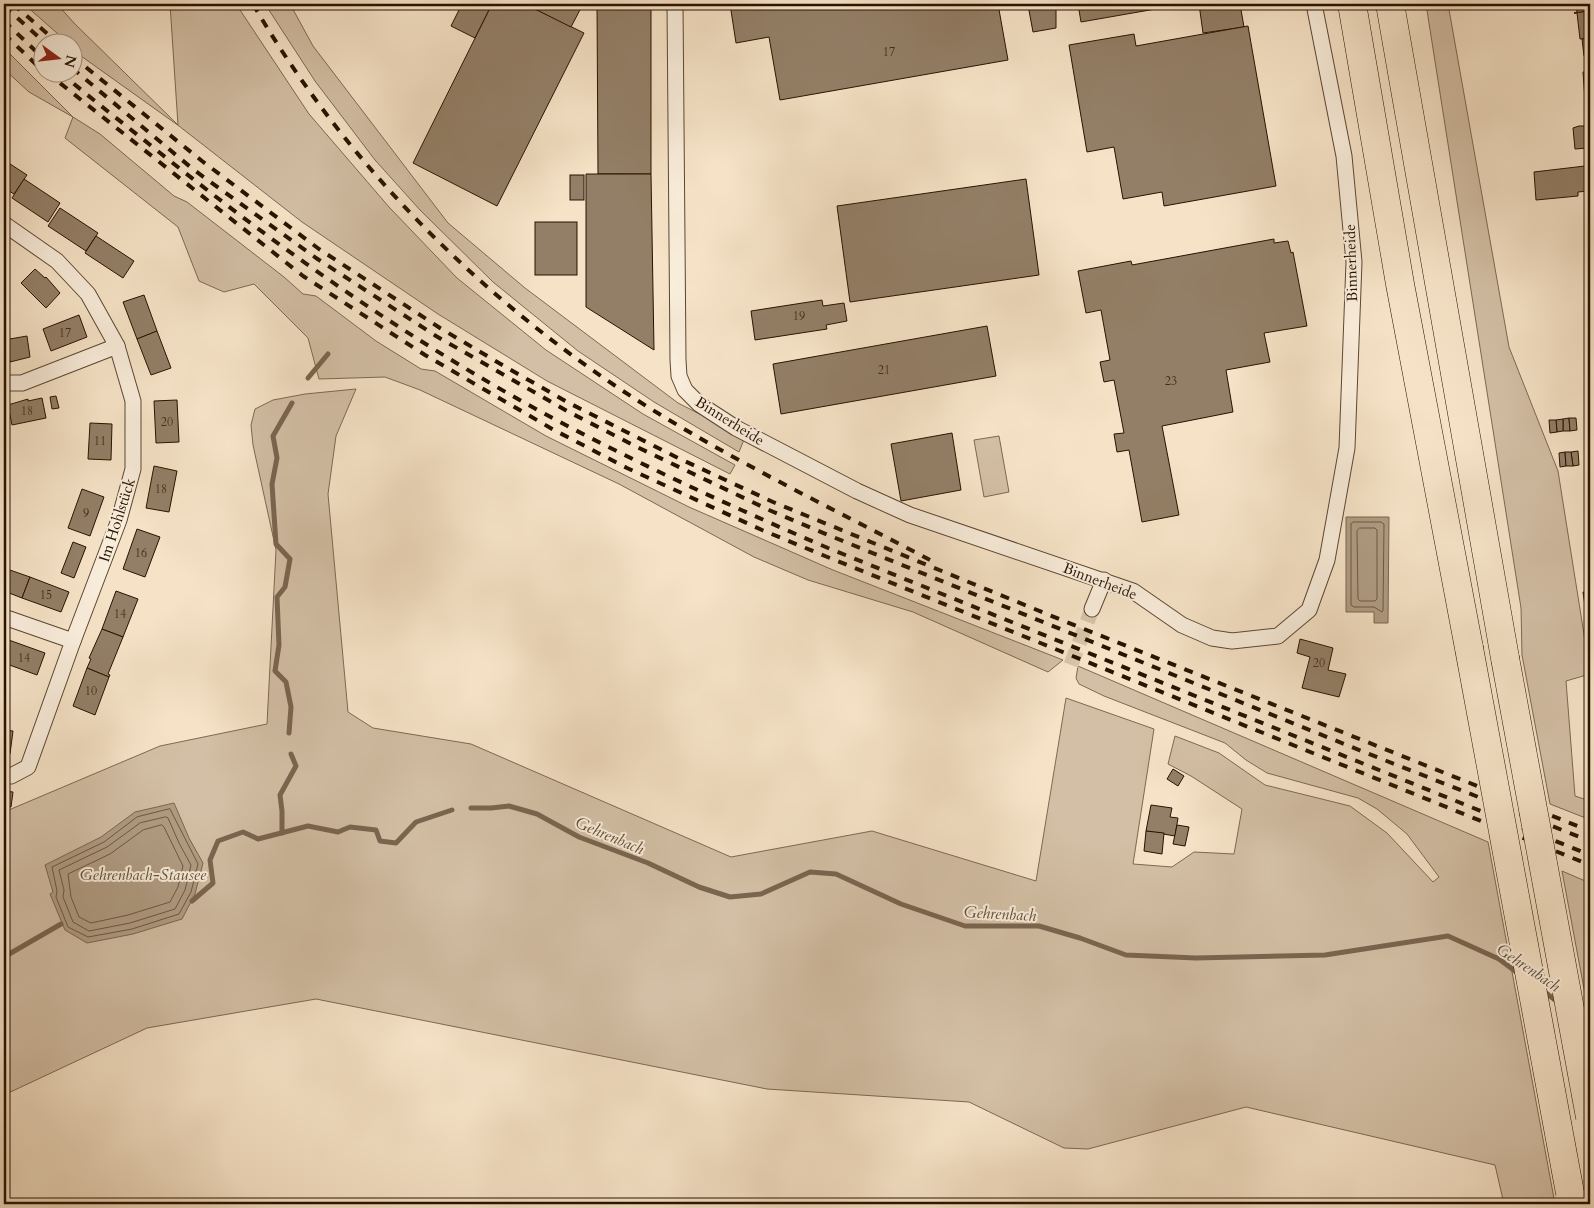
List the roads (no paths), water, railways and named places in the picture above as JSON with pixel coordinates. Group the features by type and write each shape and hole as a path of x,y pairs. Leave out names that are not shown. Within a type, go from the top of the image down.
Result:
{"highway":[{"path":"1352,4 1402,294 1571,1199"},
{"path":"1390,4 1505,658 1590,1117"}],"street":[{"name":"Binnerheide","path":"675,4 678,360 679,376 685,390 699,404 736,428 857,491 910,515 1133,591 1182,625 1212,638 1232,641 1278,636 1309,610 1327,560 1348,448 1354,262 1344,156 1314,4"},
{"name":"Im Hohlstück","path":"4,224 57,261 88,294 118,346 132,401 133,469 119,520 28,767 12,776 4,775"},
{"path":"4,383 22,383 118,346"},
{"path":"1092,609 1104,580"},
{"path":"4,617 73,641"}],"water":[{"path":"1346,517 1389,517 1388,623 1374,623 1374,612 1346,612"},
{"name":"Gehrenbach-Stausee","path":"174,803 189,838 203,863 195,894 182,919 133,934 87,943 65,930 50,894 53,892 45,865 101,837 135,812"}],"waterway":[{"path":"308,378 328,354"},
{"path":"289,733 291,707 286,682 275,671 279,645 277,597 285,587 290,559 276,544 272,484 277,458 273,436 292,403"},
{"path":"282,833 280,795 296,766 291,754"},
{"name":"Gehrenbach","path":"471,808 509,806 537,814 579,837 648,863 699,887 730,897 761,894 810,872 836,874 901,904 965,926 1039,926 1080,938 1126,955 1196,958 1325,955 1448,936 1499,959 1519,974"},
{"name":"Gehrenbach","path":"192,901 213,883 210,860 218,841 243,832 258,839 308,826 338,832 350,827 376,830 380,841 396,843 416,822 452,810"},
{"name":"Gehrenbach","path":"4,957 61,924"},
{"name":"Gehrenbach","path":"1542,990 1559,1003"}],"tunnel":[{"path":"1071,665 1092,609"}],"railway":[{"path":"13,4 45,32"},
{"path":"253,4 289,61 328,116 370,168 415,218 463,265 513,309 565,350 657,413 734,457 930,560"},
{"path":"4,6 33,32"},
{"path":"4,21 32,48"},
{"path":"4,34 32,61"},
{"path":"82,64 202,161 319,249 440,328 569,403 676,457 773,502 1064,621 1590,831"},
{"path":"82,76 194,170 316,258 436,336 567,411 637,447 769,510 833,537 1364,752 1590,841"},
{"path":"59,82 303,276 425,355 554,430 627,468 762,530 825,556 1590,865"},
{"path":"72,82 198,183 348,293 399,327 505,392 626,456 692,488 828,548 1590,855"}]}
